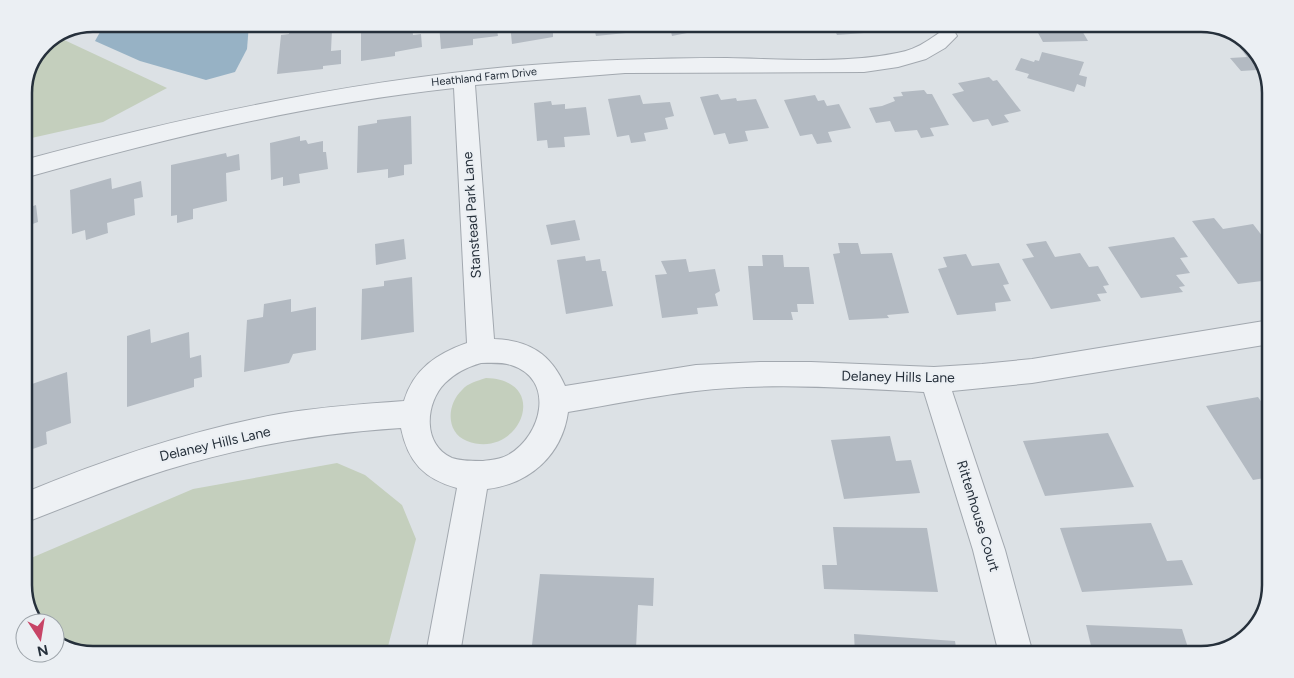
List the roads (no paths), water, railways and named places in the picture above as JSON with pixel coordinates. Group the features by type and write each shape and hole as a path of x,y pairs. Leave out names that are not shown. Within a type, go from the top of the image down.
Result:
{"street":[{"name":"Heathland Farm Drive","path":"33,166 150,134 236,115 372,91 524,72 660,64 864,65 895,61 919,55 935,47 947,36"},
{"name":"Stanstead Park Lane","path":"464,79 480,351"},
{"name":"Delaney Hills Lane","path":"555,401 696,378 760,374 811,374 934,380 1032,371 1261,333"},
{"path":"480,351 502,351 522,356 538,367 549,382 555,401 553,423 542,444 524,462 500,474 474,477 453,473 435,464 422,450 415,432 415,414 420,396 430,380 444,366 461,357 480,351"},
{"name":"Rittenhouse Court","path":"934,380 981,519 1014,646"},
{"name":"Delaney Hills Lane","path":"33,504 74,486 138,462 197,446 316,422 415,414"},
{"path":"444,646 474,477"}],"water":[{"path":"100,32 248,32 247,49 235,72 206,80 140,61 95,41"}]}
